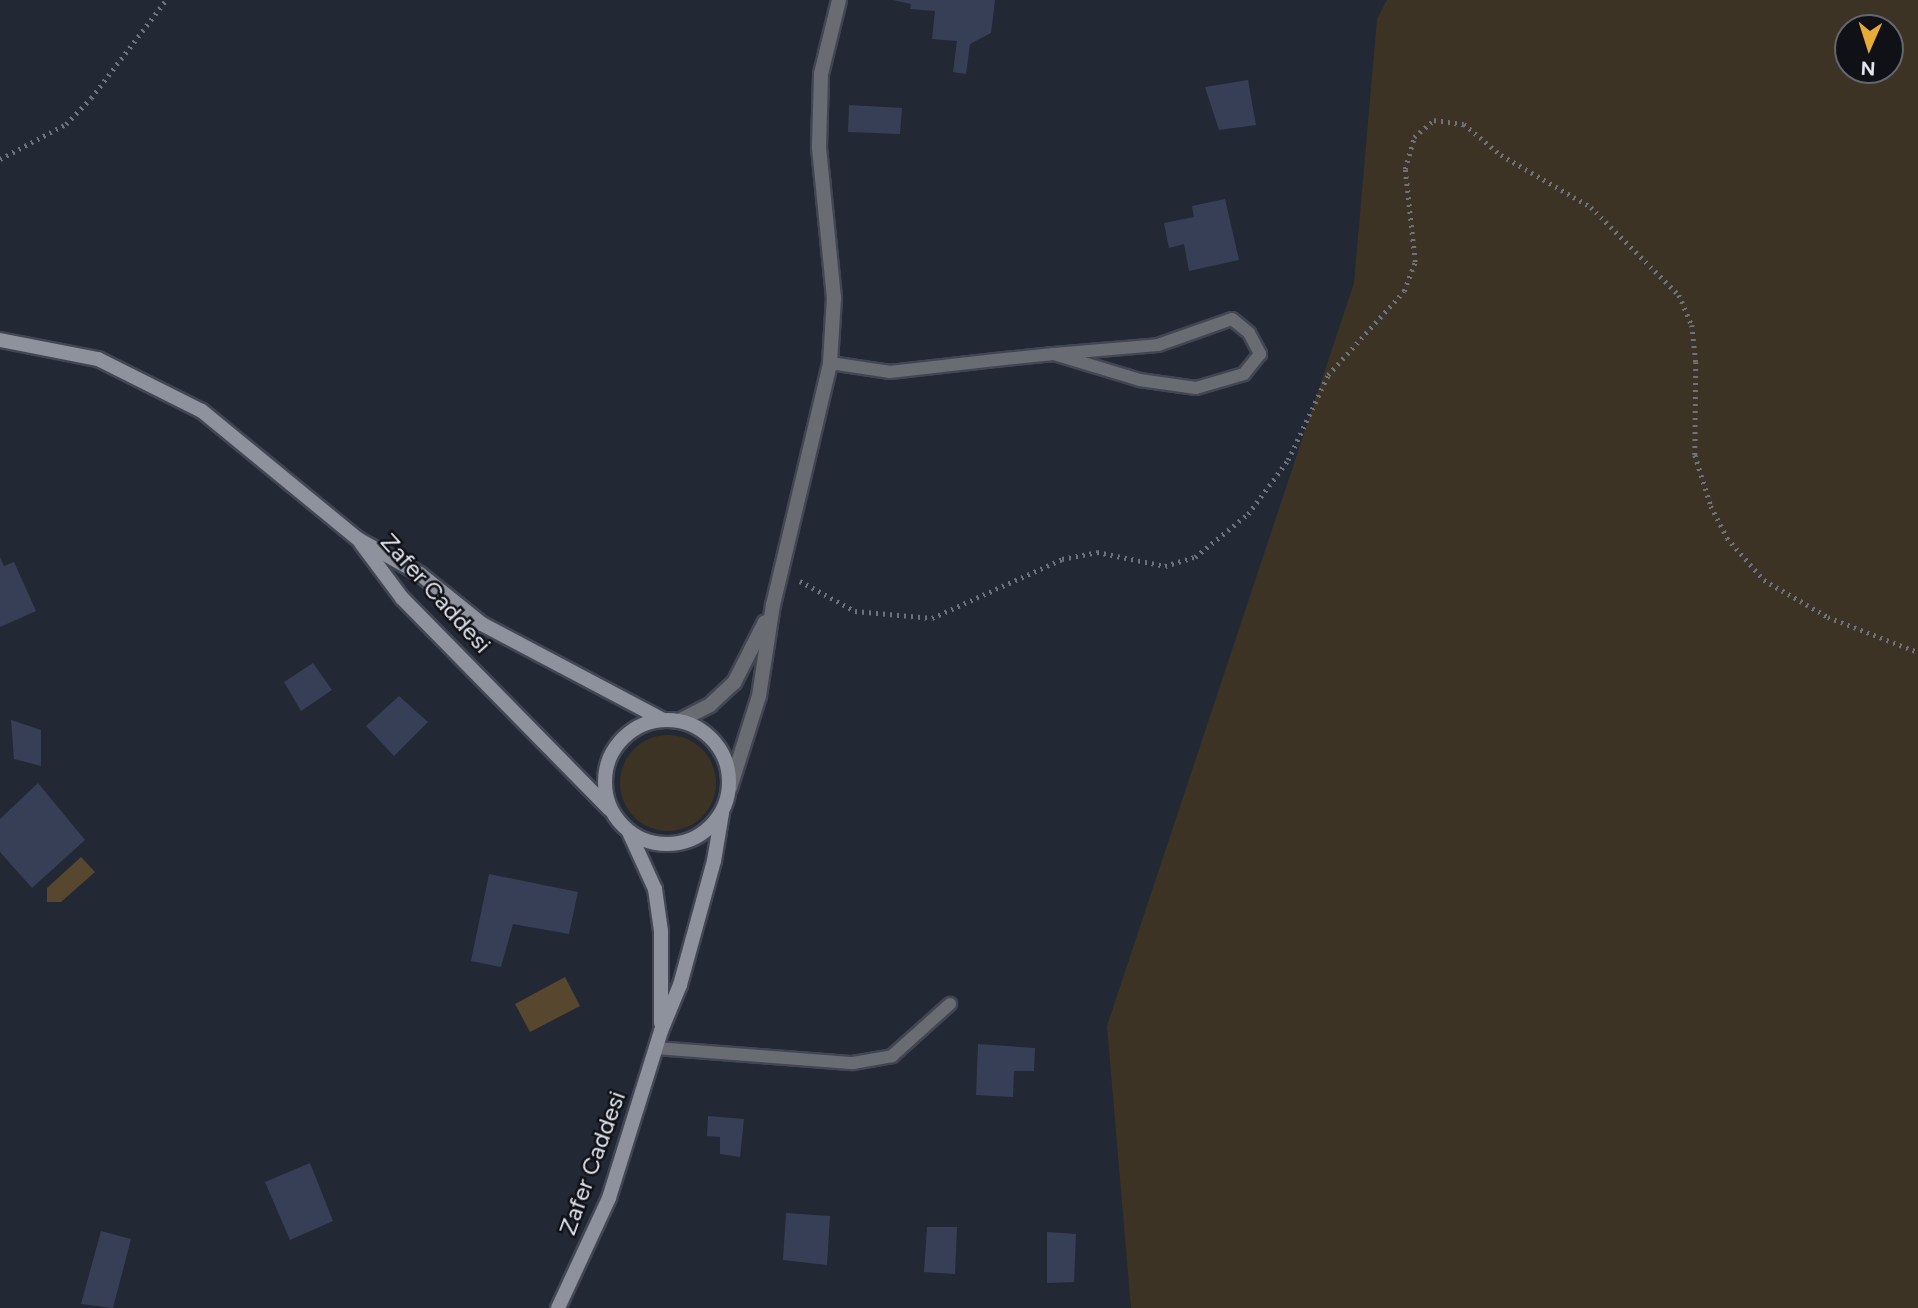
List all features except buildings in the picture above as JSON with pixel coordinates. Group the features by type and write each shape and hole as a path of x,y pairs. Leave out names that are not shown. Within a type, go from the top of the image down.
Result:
{"street":[{"path":"679,721 710,705 733,683 773,605 830,363 834,298 819,147 821,74 839,0"},
{"path":"0,340 98,359 202,411 358,539"},
{"name":"Zafer Caddesi","path":"358,539 420,574 482,625 663,720 679,721 715,742 727,763 730,788"},
{"name":"Zafer Caddesi","path":"358,539 402,598 612,811 628,831 654,889 660,921 661,1031"},
{"name":"Zafer Caddesi","path":"558,1308 609,1198 661,1031 699,922 722,813 759,696 773,605"},
{"name":"Zafer Caddesi","path":"612,811 605,790 610,756 625,736 663,720"},
{"name":"Zafer Caddesi","path":"628,831 659,844 676,844 702,834 722,813"}],"lane":[{"path":"830,363 890,372 1054,354 1158,345 1231,318 1249,333 1260,354 1244,374 1196,388 1140,380 1054,354"},
{"path":"656,1048 853,1063 892,1056 950,1004"}],"path":[{"path":"0,159 66,124 91,98 166,0"},
{"path":"781,571 855,611 932,618 1062,559 1097,552 1165,566 1195,557 1248,514 1288,460 1328,375 1404,291 1415,262 1405,169 1414,137 1434,120 1464,124 1501,155 1591,207 1679,295 1692,325 1696,362 1695,455 1711,506 1727,538 1765,580 1828,617 1918,652"}],"shaded area":[{"path":"1387,0 1918,0 1918,1308 1131,1308 1107,1026 1354,283 1377,19"},
{"path":"668,735 687,738 702,749 713,764 716,783 713,802 702,817 687,828 668,831 649,828 634,817 623,802 620,783 623,764 634,749 649,738"},
{"path":"81,857 95,872 61,902 47,902 47,888"},
{"path":"565,977 580,1006 530,1032 515,1004"}]}
